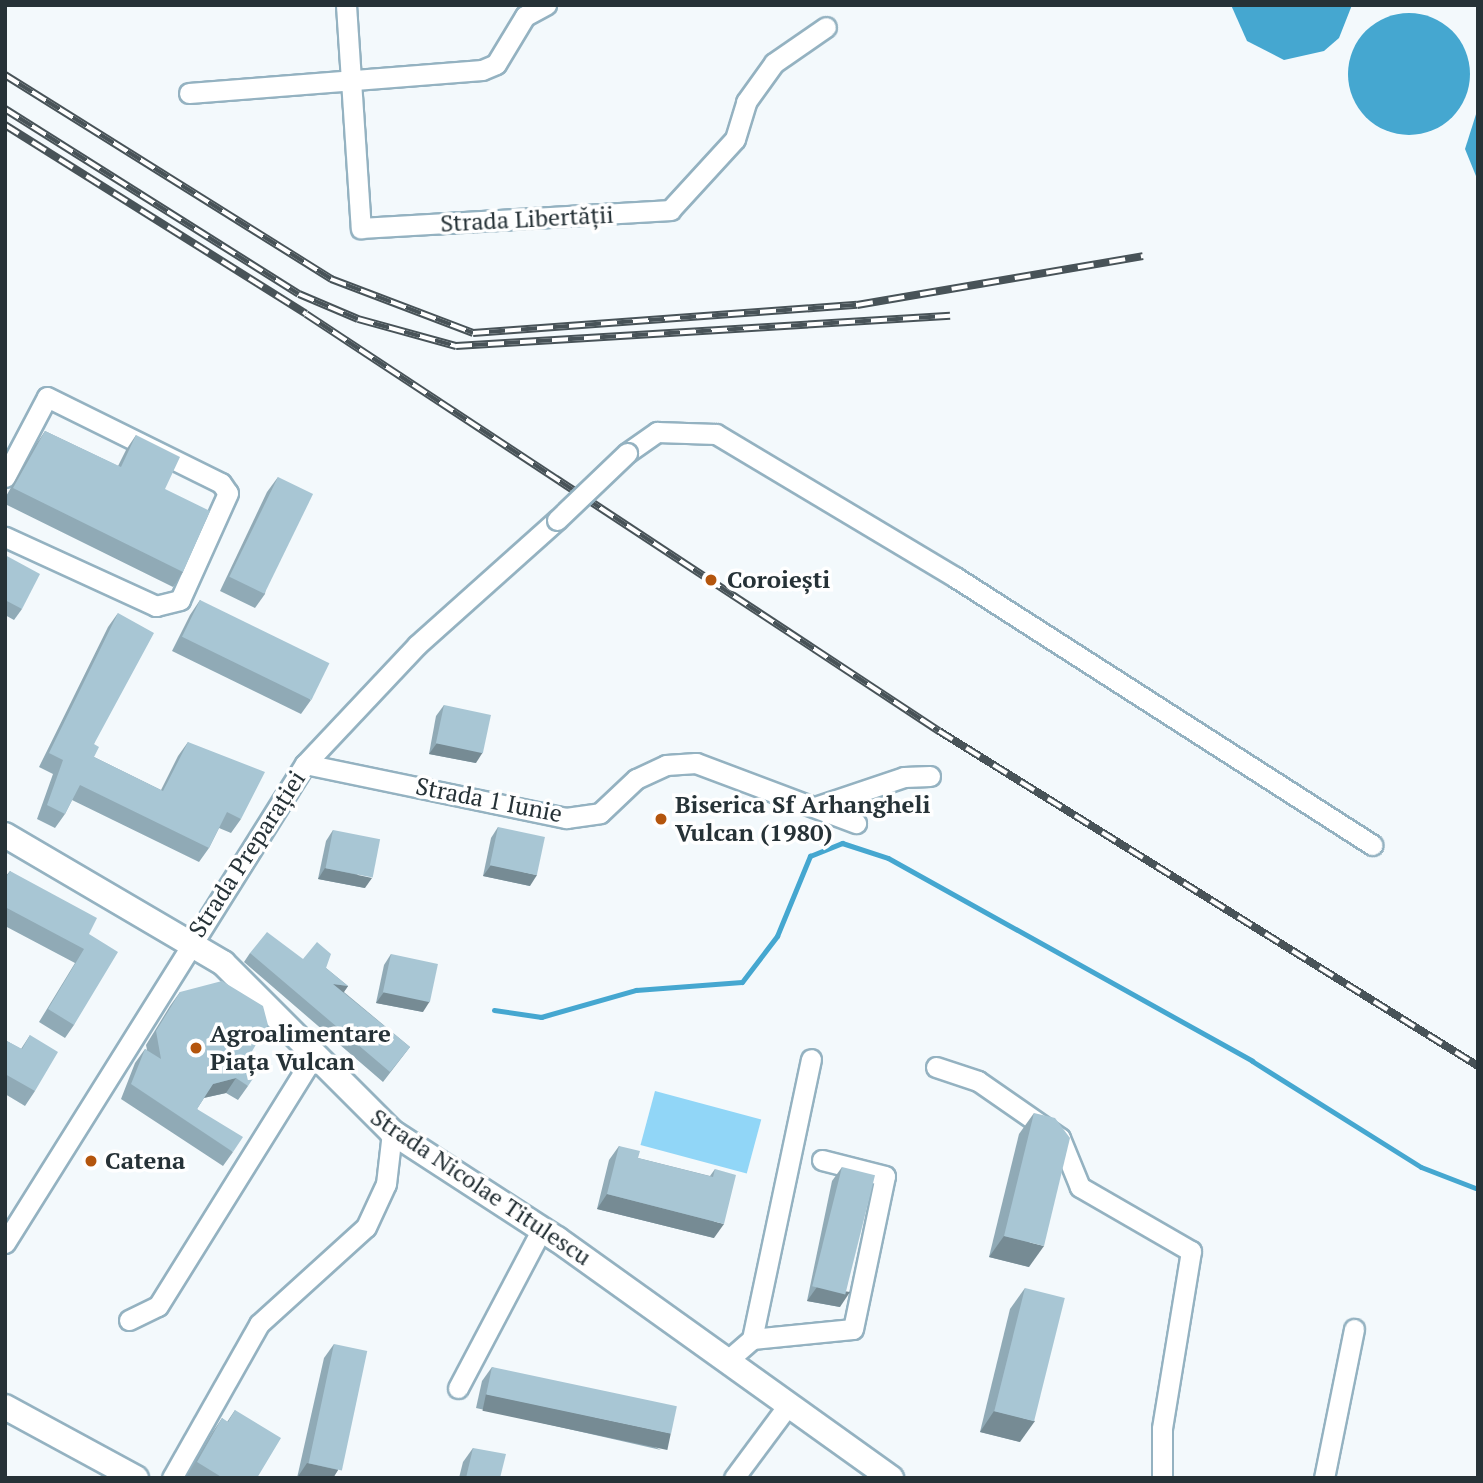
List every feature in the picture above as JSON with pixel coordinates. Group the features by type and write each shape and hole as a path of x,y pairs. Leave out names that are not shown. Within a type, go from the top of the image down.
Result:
{"main road":[{"name":"Strada Nicolae Titulescu","path":"5,835 191,942 230,969 392,1132 542,1229 891,1478"},
{"path":"6,1407 136,1478"}],"street":[{"name":"Strada Libertății","path":"346,5 361,228 670,210 735,139 746,102 774,62 826,27"},
{"path":"189,93 482,70 496,64 525,16 546,5"},
{"path":"5,477 47,397 221,483 228,492 180,600 156,606 5,537"},
{"name":"Strada Preparației","path":"5,1243 191,942 305,764 417,645 557,520 627,453 657,432 716,434 955,578 1372,845"},
{"name":"Strada 1 Iunie","path":"305,764 566,818 600,813 636,779 666,765 696,763 856,822"},
{"path":"815,807 904,777 930,776"},
{"path":"129,1320 158,1306 314,1055"},
{"path":"752,1339 811,1059"},
{"path":"936,1067 978,1081 1060,1138 1080,1187 1191,1251 1162,1429 1162,1478"},
{"path":"172,1478 259,1324 366,1227 386,1184 392,1132"},
{"path":"728,1360 752,1339 853,1329 885,1176 822,1160"},
{"path":"458,1388 542,1229"},
{"path":"1324,1478 1354,1329"},
{"path":"734,1478 789,1404"}],"shaded area":[{"path":"1231,5 1352,5 1339,38 1324,51 1284,60 1247,41"},
{"path":"1409,13 1432,18 1452,31 1465,51 1470,74 1465,97 1452,117 1432,130 1409,135 1386,130 1366,117 1353,97 1348,74 1353,51 1366,31 1386,18"},
{"path":"1478,108 1478,181 1465,149"},
{"path":"655,1091 761,1119 747,1174 641,1145"}],"building":[{"path":"45,431 121,467 136,435 180,457 165,489 210,511 183,572 13,488"},
{"path":"278,477 313,494 264,594 229,577"},
{"path":"5,555 40,574 22,609 5,600"},
{"path":"200,600 329,663 311,700 182,637"},
{"path":"118,613 154,633 94,744 99,747 94,757 163,791 188,742 265,772 241,819 227,812 209,848 80,785 65,814 47,805 63,760 49,753"},
{"path":"444,705 491,715 483,753 436,743"},
{"path":"498,827 545,837 537,875 490,865"},
{"path":"333,830 380,839 373,877 326,868"},
{"path":"10,871 97,918 89,934 118,952 74,1025 48,1009 84,949 5,907 5,879"},
{"path":"267,932 303,959 317,942 331,954 326,968 348,986 333,984 410,1047 390,1072 250,953"},
{"path":"391,954 438,964 430,1002 383,992"},
{"path":"222,981 263,1006 268,1025 243,1066 256,1074 248,1086 236,1078 213,1084 197,1109 243,1137 233,1152 131,1084 145,1049 161,1059 156,1031 180,992"},
{"path":"30,1035 58,1052 35,1091 5,1074 5,1040 22,1049"},
{"path":"1034,1113 1055,1118 1070,1138 1044,1246 1004,1236"},
{"path":"619,1146 640,1151 638,1158 713,1177 715,1169 736,1175 724,1224 607,1194"},
{"path":"842,1167 875,1175 845,1295 812,1286"},
{"path":"1025,1288 1065,1298 1034,1421 994,1411"},
{"path":"334,1344 367,1351 342,1470 309,1463"},
{"path":"492,1367 677,1406 671,1434 486,1394"},
{"path":"235,1410 281,1438 257,1478 223,1478 197,1462 222,1418 228,1422"},
{"path":"473,1448 506,1454 500,1478 466,1478"}],"waterway":[{"path":"494,1010 541,1017 636,990 742,982 777,936 810,856 842,843 888,858 1252,1061 1421,1167 1478,1189"}],"railway":[{"path":"5,75 331,279 473,333 857,305 1143,256"},
{"path":"5,109 299,294 358,319 456,346 950,316"},
{"path":"5,125 306,314 939,731 1478,1066"}],"place":[{"name":"Coroiești","path":"711,580"},
{"name":"Biserica Sf Arhangheli Vulcan (1980)","path":"661,819"},
{"name":"Agroalimentare Piața Vulcan","path":"196,1048"},
{"name":"Catena","path":"91,1161"}]}
